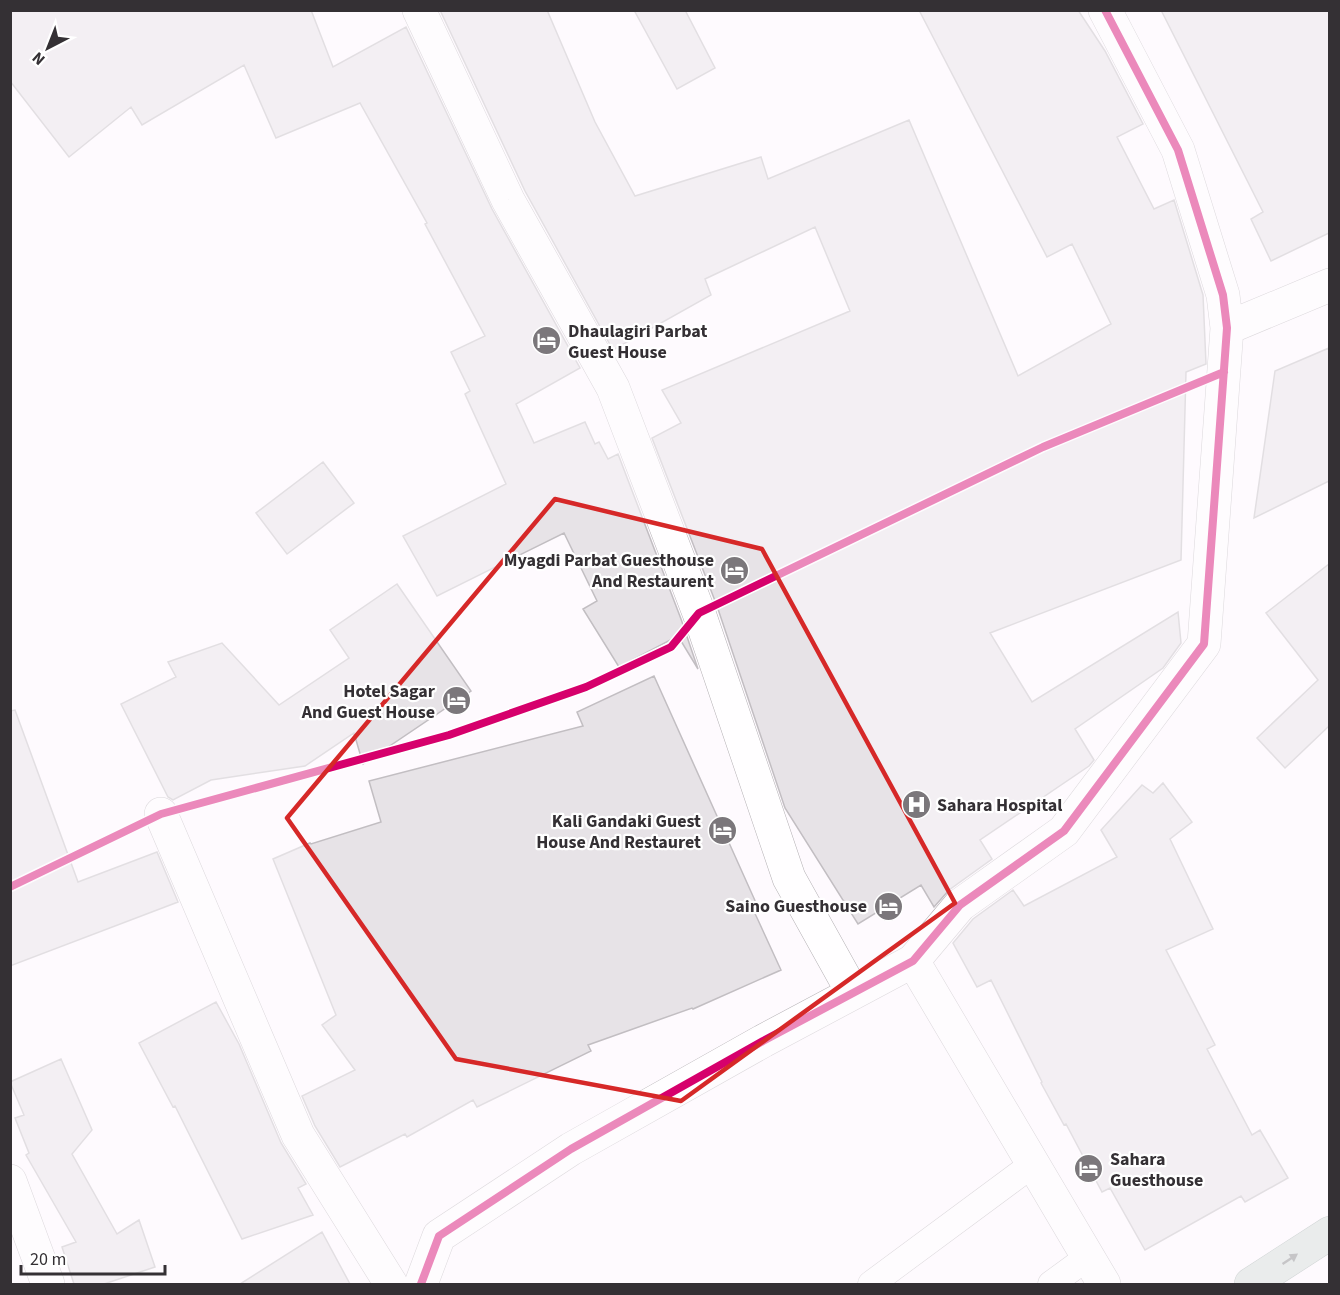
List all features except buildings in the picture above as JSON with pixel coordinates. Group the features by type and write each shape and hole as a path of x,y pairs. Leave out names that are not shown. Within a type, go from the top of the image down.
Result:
{"highway":[{"path":"1251,1284 1329,1233"}],"street":[{"path":"419,10 508,200 613,388 699,613 789,878 853,993"},
{"path":"421,1284 439,1236 571,1149 763,1041 913,961 960,905 1064,831 1204,644 1227,328 1223,295 1178,150 1105,10"},
{"path":"1227,328 1329,285"},
{"path":"160,814 298,1135 391,1284"},
{"path":"913,961 1104,1284"},
{"path":"10,1181 48,1284"}],"lane":[{"path":"871,1284 1033,1164"},
{"path":"1052,1284 1088,1257"}],"highlighted area":[{"path":"555,499 762,549 955,903 681,1101 456,1059 287,818"}],"cycle path":[{"path":"421,1284 439,1236 571,1149 763,1041 913,961 960,905 1064,831 1204,644 1227,328 1223,295 1178,150 1105,10"},
{"path":"10,887 161,814 449,735 586,687 671,647 699,613 1043,447 1224,372"}],"place":[{"name":"Dhaulagiri Parbat Guest House","path":"547,341"},
{"name":"Myagdi Parbat Guesthouse And Restaurent","path":"735,570"},
{"name":"Hotel Sagar And Guest House","path":"456,701"},
{"name":"Sahara Hospital","path":"916,805"},
{"name":"Kali Gandaki Guest House And Restauret","path":"722,831"},
{"name":"Saino Guesthouse","path":"888,906"},
{"name":"Sahara Guesthouse","path":"1089,1169"}]}
